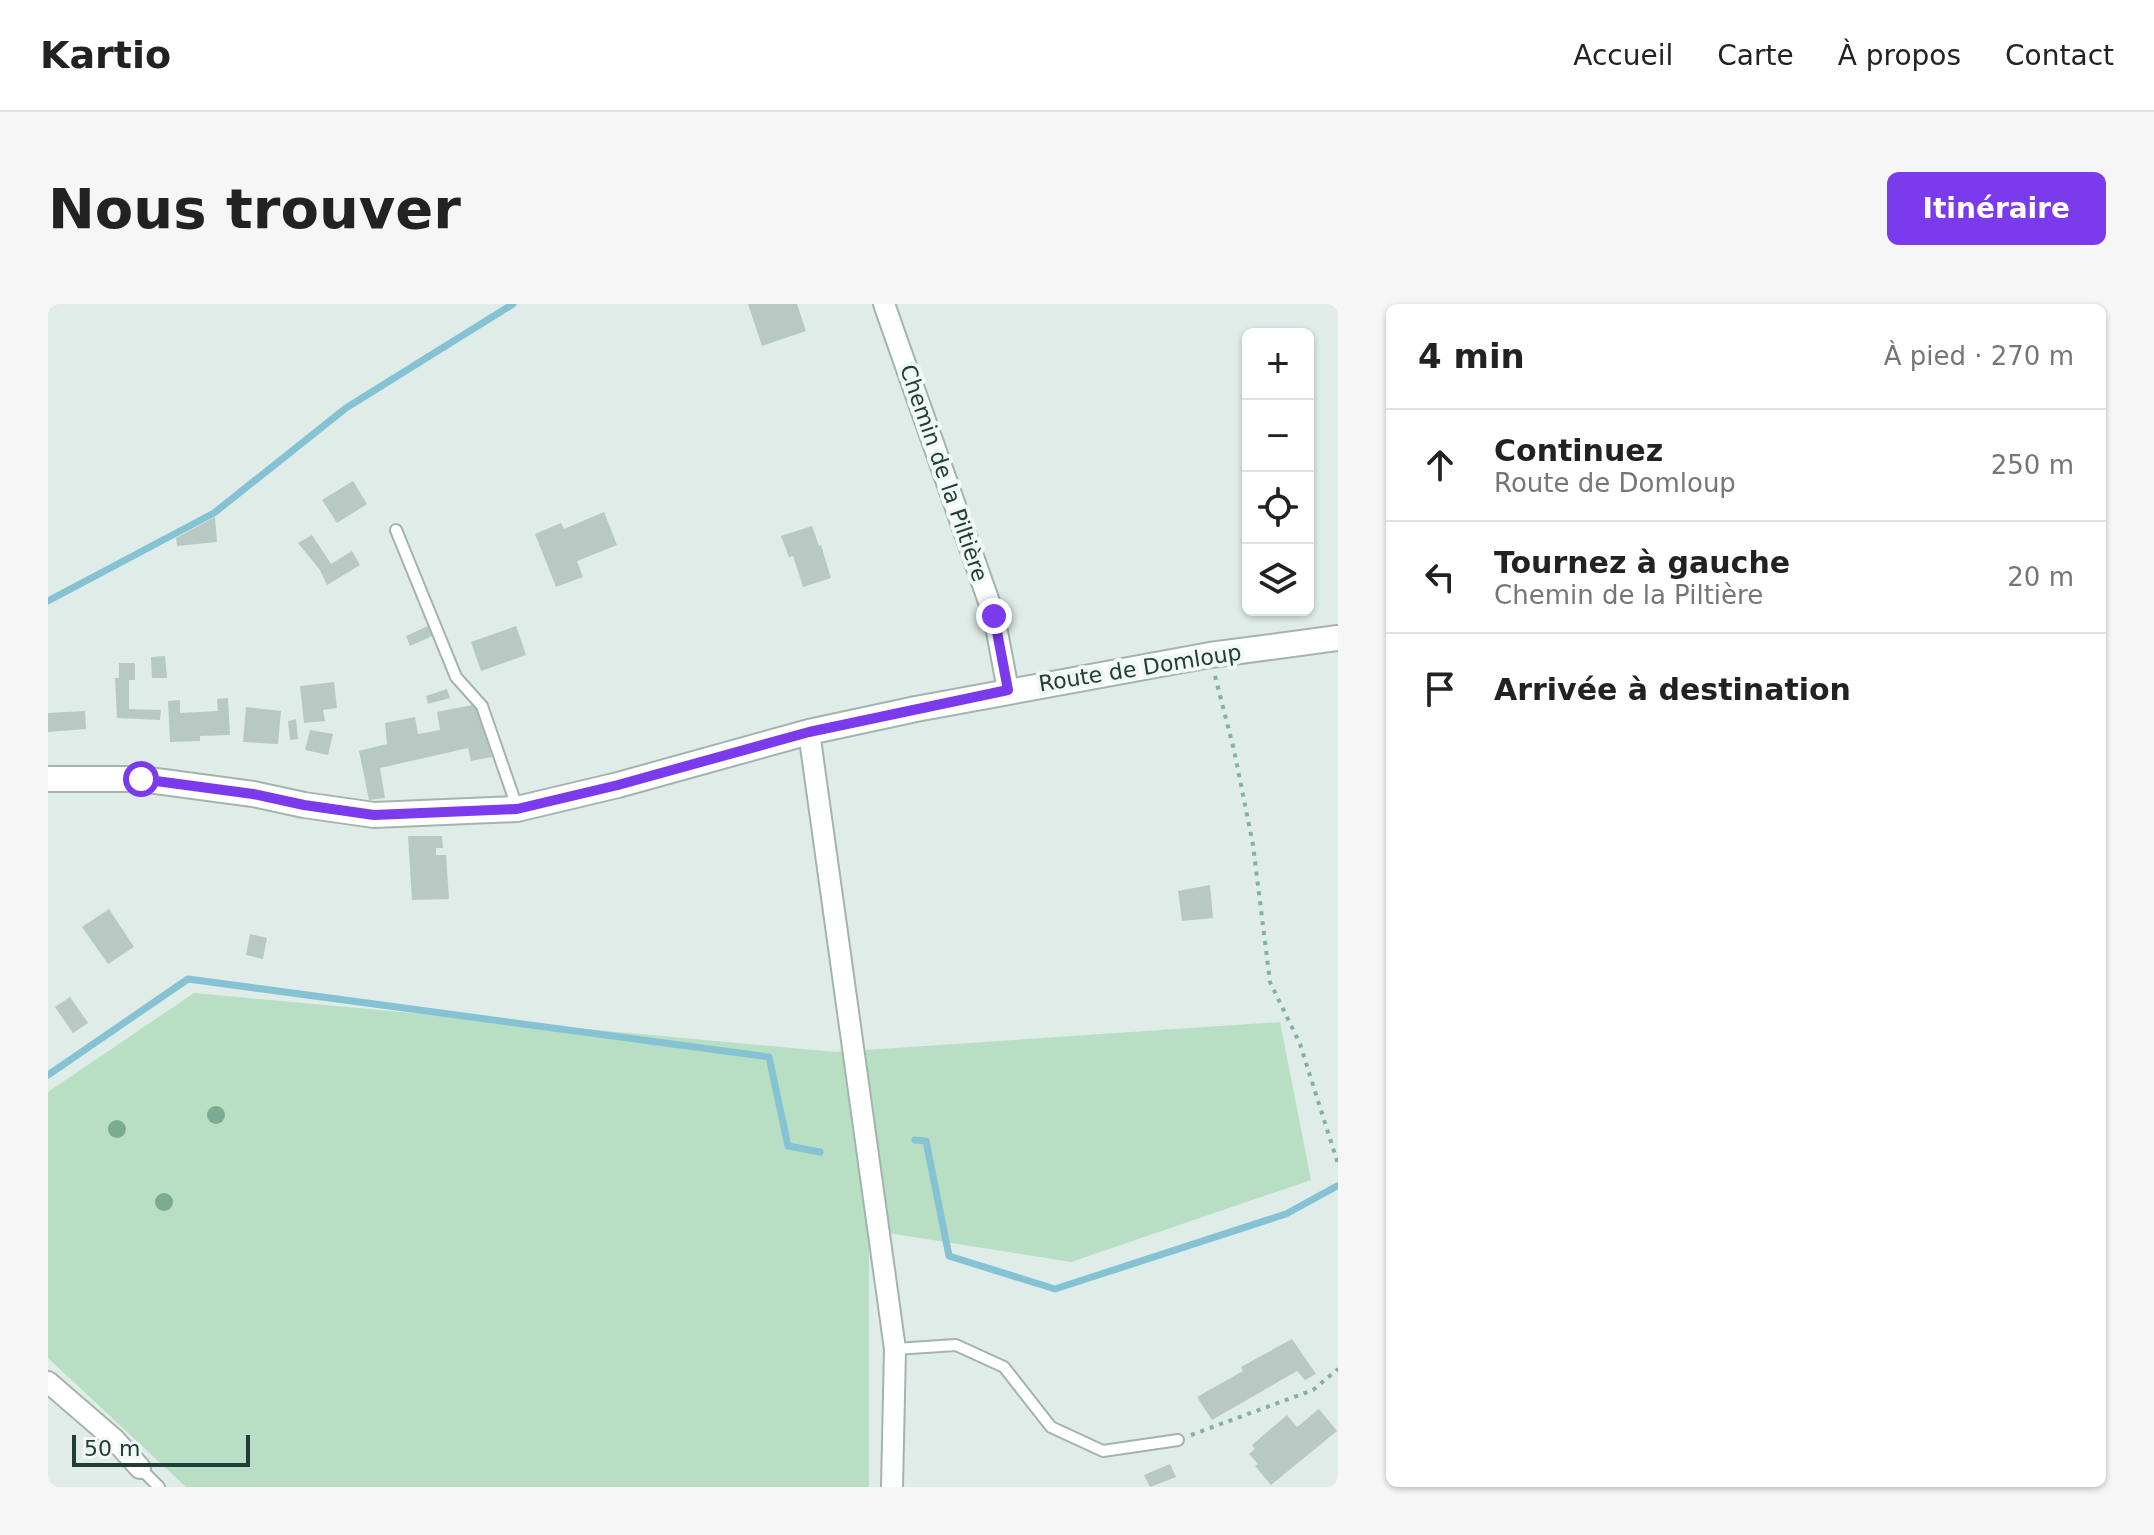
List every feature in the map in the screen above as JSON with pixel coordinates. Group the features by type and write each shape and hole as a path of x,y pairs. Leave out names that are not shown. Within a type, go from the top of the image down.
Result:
{"street":[{"name":"Chemin de la Piltière","path":"884,304 994,616 1008,690"},
{"name":"Route de Domloup","path":"48,779 141,779 374,815 517,809 618,785 809,732 1008,690 1210,655 1338,638"},
{"path":"809,732 895,1349 892,1487"},
{"path":"48,1382 114,1439 140,1468"}],"lane":[{"path":"396,530 456,677 482,706 517,809"},
{"path":"895,1349 956,1345 1004,1367 1051,1427 1103,1451 1178,1440"},
{"path":"140,1468 159,1487"}],"path":[{"path":"1210,655 1234,750 1253,845 1270,982 1300,1044 1338,1164"},
{"path":"1178,1440 1313,1390 1338,1369"}],"green space":[{"path":"194,993 836,1052 1280,1022 1311,1180 1071,1262 869,1230 869,1487 186,1487 48,1358 48,1092"}],"building":[{"path":"748,304 797,304 806,331 762,346"},
{"path":"353,481 367,504 337,523 322,500"},
{"path":"604,512 617,545 577,561 583,577 556,587 535,534 561,523 564,529"},
{"path":"215,517 217,542 177,546 176,538"},
{"path":"812,526 831,578 803,587 793,556 789,557 781,536"},
{"path":"312,535 331,564 352,551 360,565 327,585 320,570 298,543"},
{"path":"428,626 432,636 410,646 406,636"},
{"path":"516,626 526,655 481,671 471,642"},
{"path":"165,656 167,678 152,678 151,657"},
{"path":"119,663 135,663 135,680 129,680 129,709 161,710 160,720 117,718 115,678 119,678"},
{"path":"334,682 337,708 323,710 325,721 304,723 300,686"},
{"path":"447,689 450,698 428,704 426,696"},
{"path":"228,698 230,735 200,736 200,741 170,742 168,701 180,700 180,713 218,711 217,699"},
{"path":"477,704 492,757 471,761 468,748 380,768 385,798 369,800 359,751 387,744 385,723 415,717 418,734 440,730 437,712"},
{"path":"246,707 281,711 278,744 243,742"},
{"path":"85,711 86,729 48,732 48,713"},
{"path":"296,719 298,739 290,740 288,721"},
{"path":"310,730 333,734 328,755 305,750"},
{"path":"408,836 442,836 443,848 436,848 436,855 446,855 449,899 412,900"},
{"path":"1210,885 1213,918 1182,921 1178,891"},
{"path":"109,909 134,947 108,964 82,927"},
{"path":"250,934 267,938 263,959 246,955"},
{"path":"70,997 88,1023 73,1033 55,1007"},
{"path":"1292,1339 1316,1374 1305,1380 1297,1371 1212,1420 1197,1397 1243,1371 1241,1367"},
{"path":"1319,1409 1337,1431 1271,1485 1249,1454 1255,1449 1252,1445 1287,1415 1297,1427"},
{"path":"1170,1464 1176,1477 1150,1487 1144,1475"}],"waterway":[{"path":"48,601 214,513 346,408 513,304"},
{"path":"48,1075 188,979 769,1057 788,1146 820,1152"},
{"path":"915,1140 926,1141 949,1256 1055,1289 1286,1214 1337,1186"}],"route":[{"path":"141,779 374,815 517,809 618,785 809,732 1008,690 994,616"}]}
